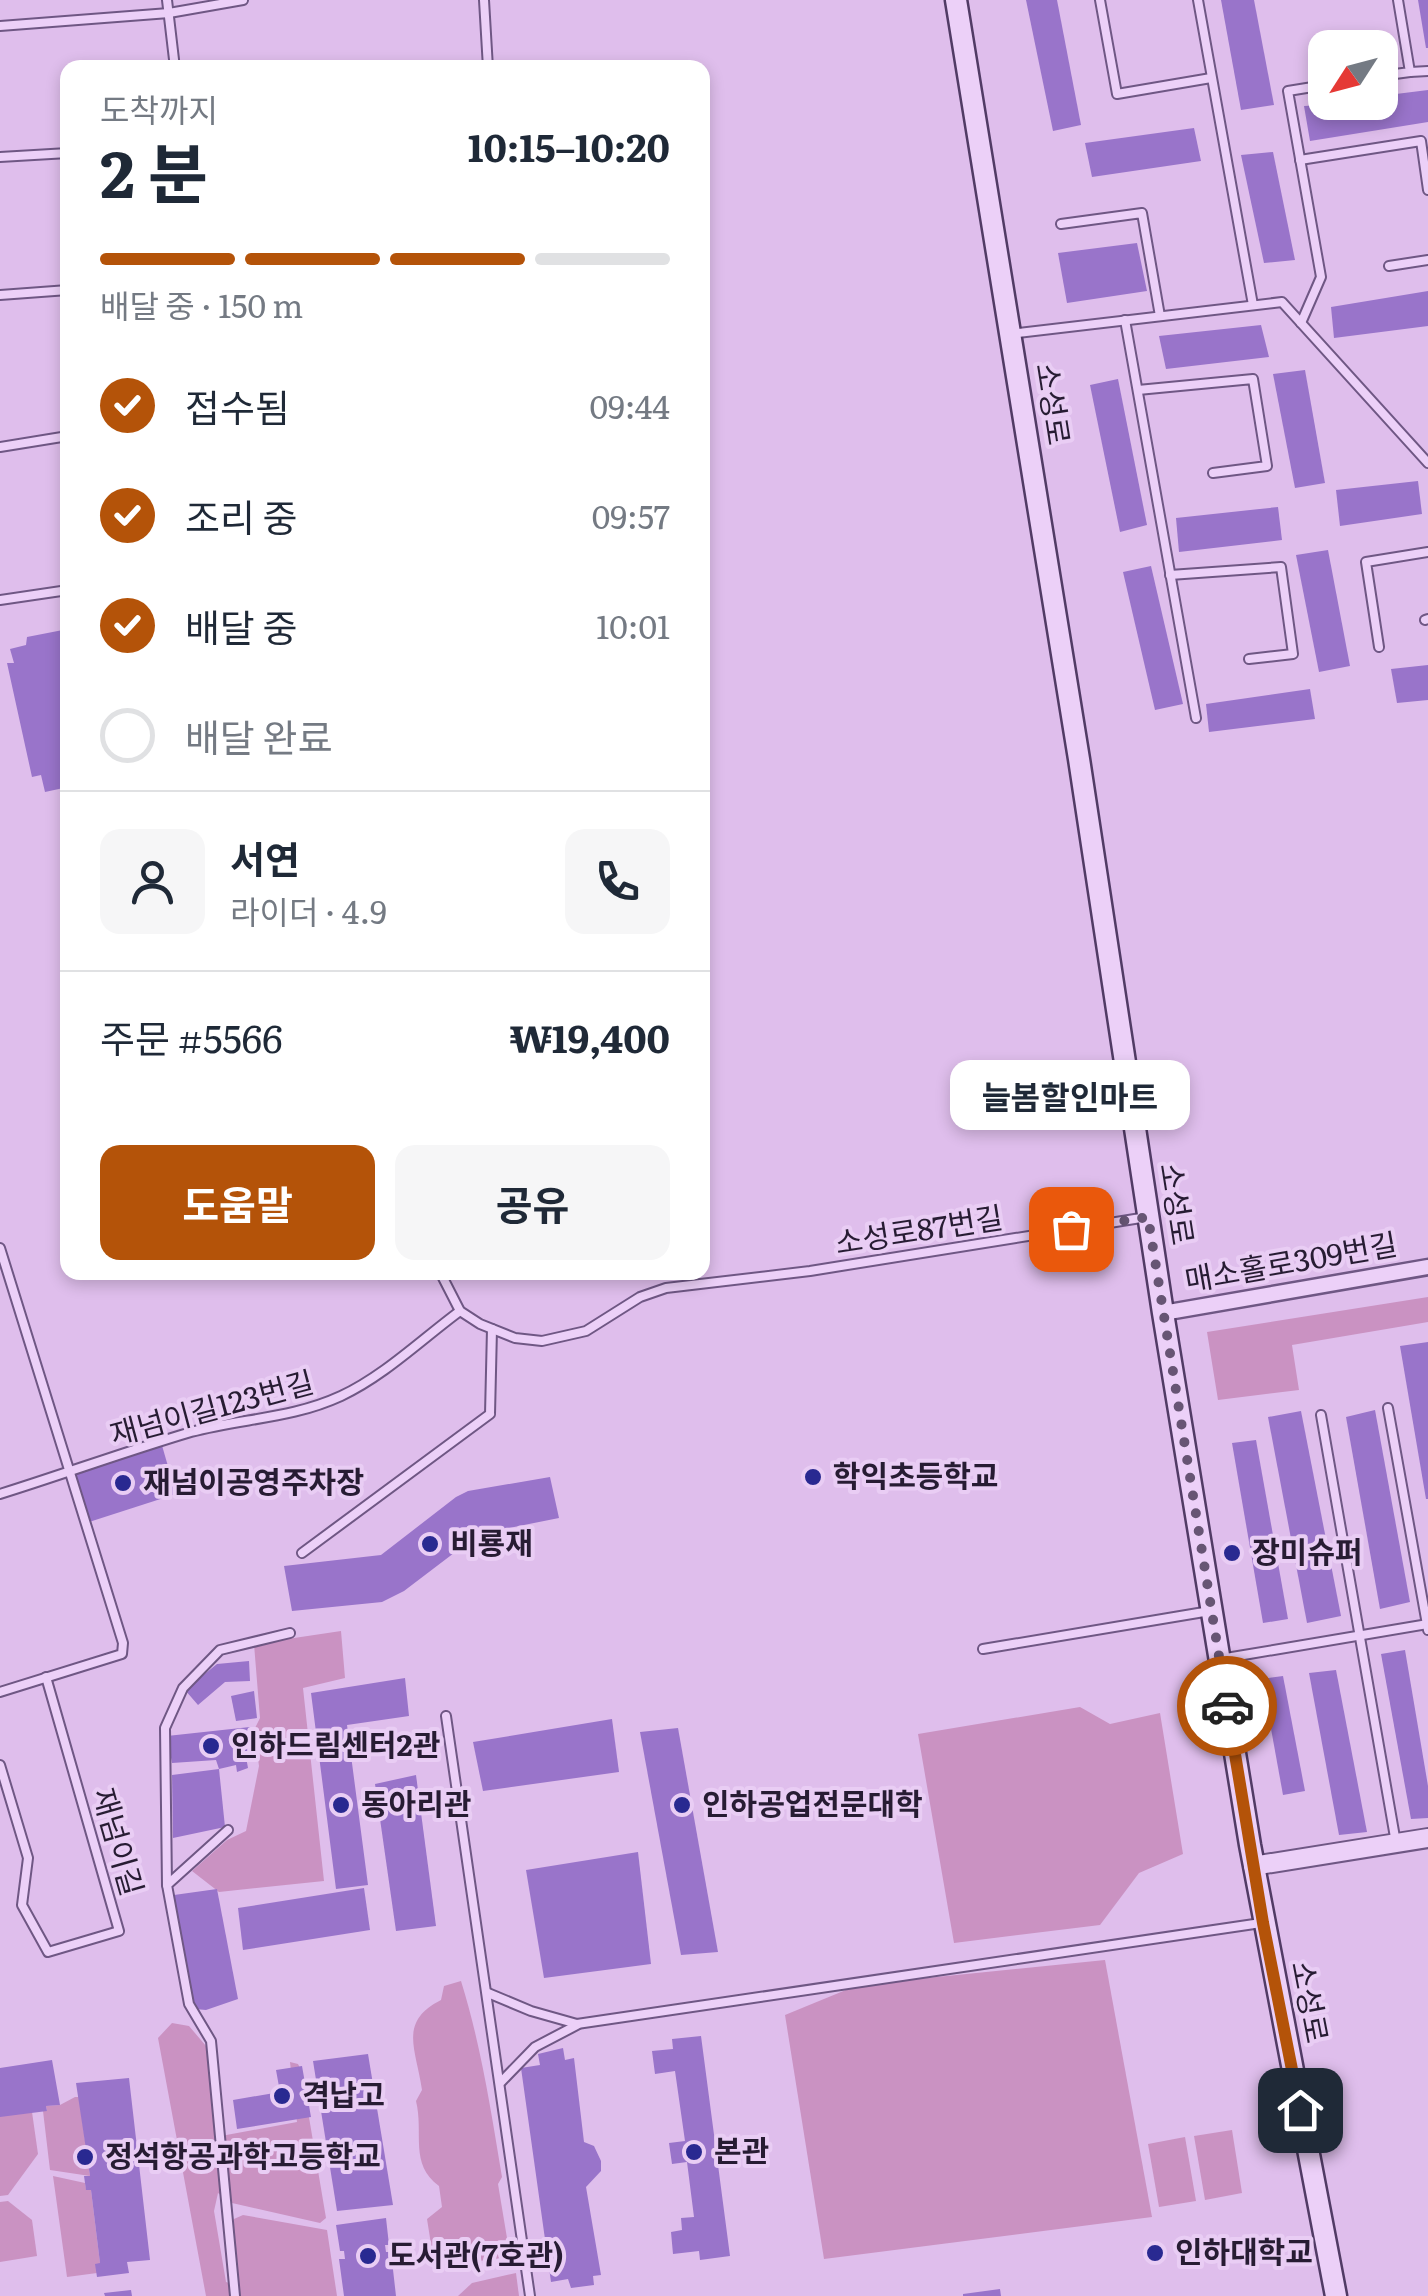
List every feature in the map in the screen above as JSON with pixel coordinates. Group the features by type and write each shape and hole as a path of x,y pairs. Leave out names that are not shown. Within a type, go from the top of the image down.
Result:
{"main road":[{"name":"소성로","path":"956,0 1219,1659 1263,1923 1336,2296"}],"street":[{"name":"매소홀로309번길","path":"1162,1313 1428,1267"},
{"path":"1254,1866 1428,1838"}],"lane":[{"path":"167,0 174,60"},
{"path":"0,26 168,13 243,0"},
{"path":"484,0 488,60"},
{"path":"1100,0 1117,94 1211,78"},
{"path":"1198,0 1253,305"},
{"path":"1398,0 1410,72"},
{"path":"1398,74 1428,71"},
{"path":"1301,323 1322,277 1288,90 1308,87"},
{"path":"1300,160 1421,142 1428,190"},
{"path":"0,157 60,153"},
{"path":"1061,224 1142,213 1160,316"},
{"path":"1389,266 1428,260"},
{"path":"0,296 60,291"},
{"path":"1010,334 1282,302 1428,463"},
{"path":"1125,320 1196,718"},
{"path":"1138,390 1254,379 1268,466 1213,473"},
{"path":"0,447 60,437"},
{"path":"1379,648 1366,562 1428,552"},
{"path":"1170,575 1280,567 1293,654 1248,659"},
{"path":"0,600 60,591"},
{"name":"소성로87번길","path":"492,1329 529,1340 573,1336 640,1297 696,1282 810,1271 1148,1217"},
{"path":"0,1248 123,1643 122,1654 0,1692"},
{"path":"444,1280 460,1310 492,1329 490,1414"},
{"name":"재넘이길123번길","path":"0,1494 193,1432 283,1417 316,1407 375,1375 460,1310"},
{"path":"1219,1659 1428,1626 1388,1408"},
{"path":"490,1414 385,1493 302,1553 443,1449 490,1414"},
{"path":"1320,1415 1396,1844"},
{"path":"983,1649 1211,1610"},
{"path":"235,2296 211,2041 189,2004 167,1885 165,1728 183,1688 220,1650 290,1633"},
{"name":"재넘이길","path":"0,1765 28,1858 22,1905 48,1952 119,1931 46,1678"},
{"path":"446,1716 530,2296"},
{"path":"167,1885 228,1830"},
{"path":"502,2082 535,2047 578,2024 1263,1923"},
{"path":"488,1993 531,2011 578,2024"}],"shaded area":[{"path":"1428,1297 1428,1322 1292,1345 1299,1390 1218,1400 1207,1332"},
{"path":"341,1631 345,1678 303,1688 324,1881 219,1892 192,1871 227,1840 246,1831 259,1766 254,1730 260,1718 254,1644"},
{"path":"1080,1707 1110,1724 1160,1713 1183,1854 1139,1873 1100,1925 954,1943 918,1734"},
{"path":"1105,1960 1152,2217 824,2259 785,2015 858,1985"},
{"path":"461,1981 489,2103 509,2250 506,2257 469,2262 433,2257 427,2219 442,2207 439,2186 424,2168 419,2147 416,2101 422,2090 413,2038 419,2017 441,2000 444,1986"},
{"path":"172,2023 189,2026 206,2046 221,2136 297,2122 290,2062 298,2064 301,2070 326,2218 320,2223 232,2203 218,2193 214,2211 226,2282 235,2285 230,2229 234,2219 243,2215 327,2230 337,2296 206,2296 158,2038"},
{"path":"79,2097 90,2176 50,2170 43,2111 47,2111 46,2106 60,2105"},
{"path":"32,2112 38,2154 8,2195 0,2196 0,2116"},
{"path":"1232,2130 1242,2193 1205,2200 1194,2136"},
{"path":"1185,2137 1196,2201 1159,2207 1148,2144"},
{"path":"53,2176 85,2183 86,2189 91,2190 100,2263 97,2273 67,2277"},
{"path":"8,2201 32,2220 37,2256 0,2262 0,2202"},
{"path":"516,2273 519,2296 458,2296 472,2283"}],"building":[{"path":"1026,0 1057,0 1081,125 1053,131"},
{"path":"1221,0 1254,0 1274,105 1241,110"},
{"path":"1418,0 1428,0 1428,48 1426,48"},
{"path":"1428,90 1428,122 1310,141 1304,106 1308,106 1308,120 1398,120 1398,94"},
{"path":"1194,128 1201,161 1092,177 1085,143"},
{"path":"1273,152 1295,260 1264,263 1241,155"},
{"path":"1137,243 1147,291 1067,303 1058,253"},
{"path":"1428,291 1428,326 1334,338 1331,307"},
{"path":"1261,325 1269,357 1166,369 1159,336"},
{"path":"1305,370 1325,483 1295,488 1273,374"},
{"path":"1118,379 1147,525 1120,532 1090,385"},
{"path":"1418,481 1422,514 1340,526 1336,490"},
{"path":"1278,507 1282,540 1179,552 1176,518"},
{"path":"1328,550 1350,666 1319,672 1296,555"},
{"path":"1151,566 1183,704 1155,710 1123,572"},
{"path":"60,631 60,789 45,792 41,775 32,777 7,663 14,663 10,649 26,645 27,637"},
{"path":"1428,665 1428,700 1397,703 1391,669"},
{"path":"1310,689 1315,719 1209,732 1206,704"},
{"path":"1428,1342 1428,1499 1426,1499 1400,1346"},
{"path":"1375,1410 1410,1602 1380,1609 1346,1417"},
{"path":"1301,1411 1341,1616 1307,1623 1268,1417"},
{"path":"1256,1440 1288,1619 1263,1623 1232,1443"},
{"name":"재넘이공영주차장","path":"161,1442 176,1494 86,1523 69,1472"},
{"name":"비룡재","path":"550,1477 559,1518 479,1534 404,1591 382,1602 292,1611 284,1566 381,1555 468,1491"},
{"path":"1405,1650 1428,1786 1428,1818 1411,1819 1381,1654"},
{"path":"249,1661 250,1681 225,1682 198,1705 185,1690 217,1664"},
{"path":"1336,1670 1367,1832 1339,1835 1309,1673"},
{"path":"1283,1676 1305,1791 1283,1795 1262,1679"},
{"name":"동아리관","path":"405,1678 409,1716 347,1725 368,1885 336,1889 311,1693"},
{"path":"254,1691 257,1718 236,1721 231,1696"},
{"path":"612,1719 619,1772 483,1791 473,1742"},
{"name":"인하드림센터2관","path":"250,1727 254,1755 246,1757 248,1768 237,1772 236,1765 219,1769 216,1760 172,1763 167,1736"},
{"path":"678,1728 718,1952 681,1955 640,1732"},
{"path":"219,1769 225,1827 173,1838 172,1775"},
{"path":"416,1775 436,1926 396,1931 375,1784"},
{"path":"638,1852 651,1964 544,1978 526,1870"},
{"path":"364,1888 370,1930 243,1950 238,1908"},
{"path":"217,1889 238,1999 206,2010 195,2009 174,1895"},
{"name":"본관","path":"701,2036 730,2256 700,2260 699,2251 673,2254 671,2232 682,2230 681,2218 694,2217 687,2162 672,2164 669,2143 685,2141 675,2071 655,2074 652,2051 673,2049 672,2039"},
{"path":"563,2048 565,2060 574,2058 584,2142 594,2146 601,2161 601,2171 586,2187 601,2275 593,2276 594,2285 571,2288 568,2279 551,2282 521,2068 540,2065 538,2054"},
{"path":"368,2054 393,2205 337,2211 313,2061"},
{"path":"52,2060 60,2105 46,2106 47,2111 0,2117 0,2068"},
{"name":"격납고","path":"302,2066 311,2117 237,2129 233,2100 280,2092 276,2070"},
{"path":"129,2078 150,2260 127,2262 129,2273 97,2277 95,2264 100,2263 91,2190 86,2190 84,2176 90,2176 76,2083"},
{"name":"도서관(7호관)","path":"386,2218 389,2245 385,2245 386,2252 391,2252 396,2296 344,2296 339,2259 345,2259 336,2225"},
{"path":"1000,2289 1001,2296 963,2296 963,2294"},
{"path":"131,2290 132,2296 104,2293"}],"way so far":[{"path":"1071,1229 1148,1217 1227,1706"}],"place":[{"name":"늘봄할인마트","path":"1071,1229"},
{"name":"학익초등학교","path":"813,1477"},
{"name":"재넘이공영주차장","path":"123,1483"},
{"name":"비룡재","path":"430,1544"},
{"name":"장미슈퍼","path":"1232,1553"},
{"name":"인하드림센터2관","path":"211,1746"},
{"name":"동아리관","path":"341,1805"},
{"name":"인하공업전문대학","path":"682,1805"},
{"name":"격납고","path":"282,2096"},
{"name":"본관","path":"694,2152"},
{"name":"정석항공과학고등학교","path":"85,2157"},
{"name":"인하대학교","path":"1155,2253"},
{"name":"도서관(7호관)","path":"368,2256"}],"route":[{"path":"1227,1706 1263,1923 1300,2110"}]}
